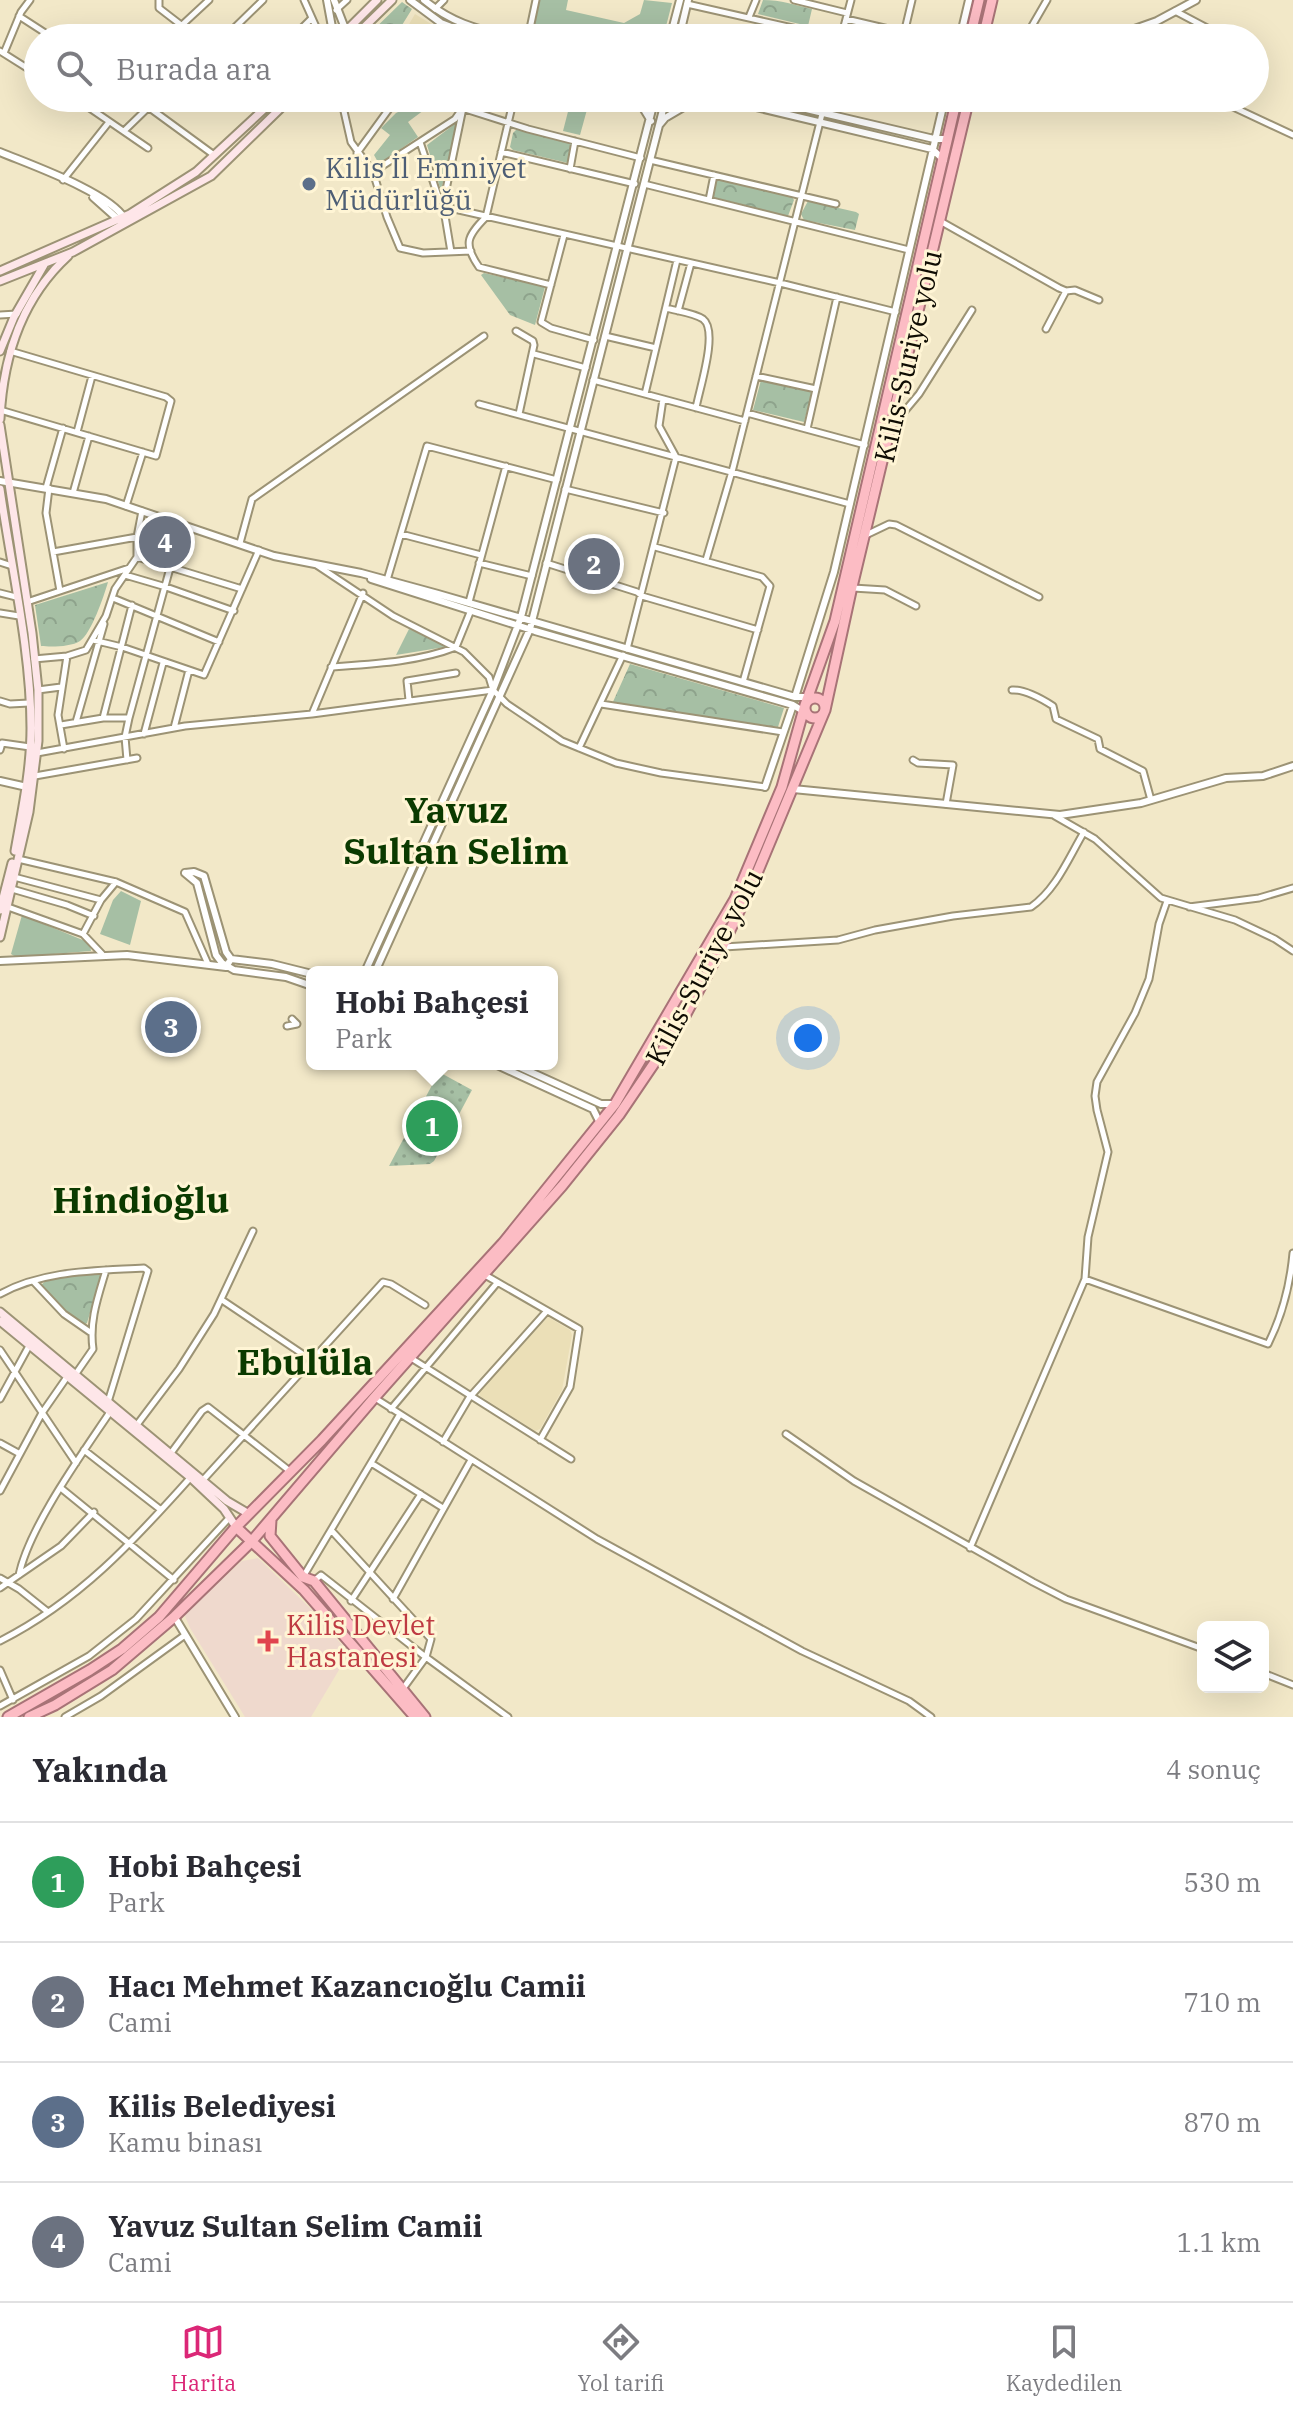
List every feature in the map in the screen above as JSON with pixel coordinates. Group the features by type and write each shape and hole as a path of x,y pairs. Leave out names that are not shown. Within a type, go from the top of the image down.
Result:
{"highway":[{"path":"973,24 979,0"},
{"path":"986,24 992,0"},
{"path":"8,1717 122,1649 159,1617 236,1527 503,1243 615,1104 735,899 782,787 838,608 954,112"},
{"name":"Kilis-Suriye yolu","path":"267,1532 273,1515 562,1186 619,1115 680,1025 722,947 825,710 966,112"},
{"path":"824,701 825,710 816,718 807,705 824,701"},
{"path":"249,1514 305,1574 317,1578 425,1717"},
{"path":"236,1527 304,1590 415,1717"},
{"path":"29,1717 112,1670 251,1542 267,1532"}],"main road":[{"path":"353,24 377,0"},
{"path":"367,24 392,0"},
{"path":"0,419 4,367 26,313 45,279 73,252 196,172 261,112"},
{"path":"0,281 49,251 123,220 211,176 277,112"},
{"path":"1,346 49,251"},
{"path":"0,271 44,263 73,252"},
{"path":"44,263 45,279"},
{"path":"24,267 32,285"},
{"path":"0,425 4,481 27,602 38,690 35,776 12,889 4,909"},
{"path":"0,489 19,616 29,703 30,747 27,787 0,937"},
{"path":"0,1312 110,1412 227,1501 249,1514"},
{"path":"1,1324 108,1402 171,1453 236,1527"}],"street":[{"path":"24,66 2,52 30,0"},
{"path":"159,0 159,8 181,24"},
{"path":"183,24 209,0"},
{"path":"238,24 263,0"},
{"path":"304,0 315,24"},
{"path":"327,0 333,24"},
{"path":"334,0 343,24"},
{"path":"330,15 347,0"},
{"path":"410,0 444,24"},
{"path":"424,0 461,24"},
{"path":"435,9 444,0"},
{"path":"531,24 536,0"},
{"path":"749,17 756,0"},
{"path":"794,0 870,24"},
{"path":"843,24 851,0"},
{"path":"907,24 912,0"},
{"path":"963,24 969,0"},
{"path":"1033,24 1047,0"},
{"path":"1149,24 1196,0"},
{"path":"682,1 779,24"},
{"path":"675,24 682,1"},
{"path":"680,24 682,1"},
{"path":"1175,11 1200,24"},
{"path":"19,16 31,24"},
{"path":"306,24 312,18"},
{"path":"95,112 148,148"},
{"path":"124,131 144,112"},
{"path":"156,112 215,155"},
{"path":"344,112 351,142 373,172 400,248 423,253 471,251"},
{"path":"357,153 387,112"},
{"path":"373,172 455,119 460,112"},
{"path":"451,252 443,204 462,112"},
{"path":"476,112 642,158"},
{"path":"510,112 486,217 468,237 471,251 479,267 551,285"},
{"path":"646,112 651,121"},
{"path":"368,966 495,693 530,629 565,489 586,368 653,112"},
{"path":"378,966 495,693 520,621 558,480 593,380 662,112"},
{"path":"658,127 675,112"},
{"path":"794,112 934,139 948,139"},
{"path":"805,112 932,149 944,160"},
{"path":"706,560 745,421 822,112"},
{"path":"316,564 393,616 456,647 483,669 495,693 543,729 579,748 616,763 661,773 765,787 834,572 941,112"},
{"path":"1244,112 1293,135"},
{"path":"63,180 109,122"},
{"path":"570,169 575,141"},
{"path":"420,142 435,192 443,204 486,217 896,312"},
{"path":"0,152 110,203 123,220"},
{"path":"501,152 635,184"},
{"path":"650,160 836,204"},
{"path":"709,200 714,175"},
{"path":"644,184 909,250"},
{"path":"940,221 1066,291 1075,290 1099,300"},
{"path":"564,235 541,322 594,340"},
{"path":"645,394 677,260"},
{"path":"678,311 691,263"},
{"path":"1046,329 1066,291"},
{"path":"807,429 837,297"},
{"path":"666,308 704,320 710,334 696,408"},
{"path":"890,429 919,394 972,310"},
{"path":"0,315 26,313"},
{"path":"516,331 533,341 534,354 519,414"},
{"path":"604,335 656,348"},
{"path":"240,543 252,499 484,336"},
{"path":"0,410 156,456 170,399 10,351"},
{"path":"534,354 586,368"},
{"path":"77,432 92,376"},
{"path":"756,376 816,389"},
{"path":"593,380 745,421"},
{"path":"579,748 625,652 664,513 676,457 659,426 663,399"},
{"path":"479,404 850,504"},
{"path":"747,413 865,445"},
{"path":"60,591 46,513 48,488 63,428"},
{"path":"73,493 89,436"},
{"path":"387,580 427,446 558,480"},
{"path":"126,506 143,452"},
{"path":"456,647 470,606 506,466"},
{"path":"4,481 126,506 259,550 387,580 520,621 532,620 625,652 807,705"},
{"path":"565,489 664,513"},
{"path":"76,722 96,641 124,575 137,557 142,511"},
{"path":"127,760 125,737 129,718 182,524"},
{"path":"865,536 889,524 896,525 1039,597"},
{"path":"401,534 481,555"},
{"path":"53,552 137,537"},
{"path":"655,547 762,577 769,582 743,682"},
{"path":"96,641 204,675 259,550"},
{"path":"137,557 242,589"},
{"path":"0,562 12,566"},
{"path":"479,563 532,576"},
{"path":"545,563 758,630"},
{"path":"27,602 130,568"},
{"path":"361,573 378,582 470,606"},
{"path":"124,575 234,611"},
{"path":"852,588 885,590 916,606"},
{"path":"0,593 16,597"},
{"path":"312,714 363,593"},
{"path":"113,598 219,642"},
{"path":"103,718 132,605"},
{"path":"0,613 19,616"},
{"path":"520,621 530,629 743,682 807,705"},
{"path":"34,659 67,656 86,650 96,641"},
{"path":"331,667 371,664 456,647"},
{"path":"64,749 58,715 67,656"},
{"path":"144,734 163,663"},
{"path":"174,728 189,670"},
{"path":"409,700 407,681 456,673"},
{"path":"38,690 61,687"},
{"path":"1012,690 1021,690 1049,703 1053,706 1056,719 1098,739 1100,749 1107,755 1143,771 1151,800"},
{"path":"37,753 174,728 495,693"},
{"path":"0,701 29,703"},
{"path":"601,704 783,732"},
{"path":"61,725 103,718 129,718"},
{"path":"0,750 2,743 30,747"},
{"path":"35,776 137,758"},
{"path":"913,760 953,765 946,804"},
{"path":"793,789 1050,814 1084,813 1151,800 1226,778 1263,776 1293,766"},
{"path":"0,781 27,787"},
{"path":"1050,814 1084,832 1167,901 1235,920 1293,951"},
{"path":"722,947 838,940 941,918 1031,907 1054,883 1084,832"},
{"path":"18,859 116,882 185,912 209,965"},
{"path":"226,967 216,955 197,883 185,873 204,876 226,952 231,959 306,972"},
{"path":"14,877 101,900"},
{"path":"83,934 101,900 116,882"},
{"path":"1184,907 1259,898 1293,888"},
{"path":"12,889 94,916"},
{"path":"970,1548 1085,1279 1088,1237 1108,1152 1097,1110 1097,1082 1149,979 1159,924 1167,901"},
{"path":"4,909 83,934 102,954"},
{"path":"0,961 127,955 226,967 286,977 306,984"},
{"path":"226,967 231,959"},
{"path":"287,1026 297,1024 292,1019"},
{"path":"508,1070 593,1109 600,1123"},
{"path":"526,1070 601,1104 615,1104"},
{"path":"136,1426 179,1369 222,1300 253,1231"},
{"path":"1085,1279 1268,1344 1283,1312 1293,1253"},
{"path":"0,1294 58,1274 144,1268 148,1271 108,1402"},
{"path":"0,1491 42,1413 93,1349 90,1332 106,1270"},
{"path":"484,1275 579,1329 570,1387 540,1440"},
{"path":"34,1282 64,1314 90,1332"},
{"path":"203,1480 383,1282 425,1305"},
{"path":"391,1409 497,1283"},
{"path":"222,1300 313,1361"},
{"path":"443,1442 471,1395 546,1312"},
{"path":"0,1399 29,1346"},
{"path":"0,1350 76,1463"},
{"path":"410,1357 571,1459"},
{"path":"374,1398 597,1539 802,1651 909,1701 931,1717"},
{"path":"171,1453 206,1407 291,1472"},
{"path":"19,1575 30,1545 76,1463 110,1412"},
{"path":"305,1574 400,1414"},
{"path":"786,1434 854,1481 1066,1599 1197,1647"},
{"path":"0,1443 20,1454"},
{"path":"84,1450 161,1510"},
{"path":"393,1599 471,1460"},
{"path":"371,1463 443,1508"},
{"path":"0,1641 48,1612 90,1581 131,1544 192,1475"},
{"path":"62,1489 174,1580"},
{"path":"351,1601 421,1494"},
{"path":"0,1588 61,1546 94,1512"},
{"path":"0,1706 89,1656 136,1619 230,1517"},
{"path":"331,1530 431,1639 426,1657 402,1690"},
{"path":"0,1578 48,1612"},
{"path":"317,1578 508,1717"},
{"path":"174,1616 235,1717"},
{"path":"65,1717 78,1714 185,1635"},
{"path":"0,1670 13,1700"},
{"path":"1269,1675 1293,1685"}],"shaded area":[{"path":"415,14 431,24 409,24"},
{"path":"548,1317 570,1330 572,1335 562,1390 540,1429 535,1431 480,1396 479,1391"},
{"name":"Kilis Devlet Hastanesi","path":"258,1558 311,1609 349,1653 311,1717 245,1717 184,1614 242,1561"}],"green space":[{"path":"540,0 568,0 566,10 624,23 640,14 644,0 672,3 667,24 535,24"},
{"path":"763,0 812,9 808,24 758,14"},
{"path":"402,2 412,9 403,24 379,24"},
{"path":"421,112 408,122 418,137 379,164 374,155 390,135 381,128 396,113"},
{"path":"568,112 586,112 580,135 563,131"},
{"path":"457,124 441,191 427,145"},
{"path":"517,129 572,144 568,163 513,150 510,147"},
{"path":"716,179 792,197 794,200 788,216 712,197"},
{"path":"808,201 856,212 859,214 855,230 804,220 801,214"},
{"path":"484,273 545,287 535,325 510,315 481,275"},
{"path":"761,380 812,392 804,422 753,410"},
{"path":"108,582 97,614 80,641 41,646 35,605"},
{"path":"409,629 445,645 445,647 396,655"},
{"path":"630,664 784,708 778,727 612,704"},
{"path":"121,891 141,901 130,945 100,934 113,900"},
{"path":"22,915 90,943 91,951 16,957 11,954"},
{"path":"439,1072 472,1090 434,1161 430,1164 389,1166"},
{"path":"98,1272 101,1277 84,1325 41,1285 48,1279"}],"place":[{"name":"Kilis İl Emniyet Müdürlüğü","path":"309,184"},
{"name":"Yavuz Sultan Selim Camii","path":"165,542"},
{"name":"Hacı Mehmet Kazancıoğlu Camii","path":"594,564"},
{"name":"Kilis Belediyesi","path":"171,1027"},
{"name":"Hobi Bahçesi","path":"432,1126"},
{"name":"Kilis Devlet Hastanesi","path":"268,1641"}],"district":[{"name":"Yavuz Sultan Selim","path":"456,830"},
{"name":"Hindioğlu","path":"141,1200"},
{"name":"Ebulüla","path":"305,1362"}]}
